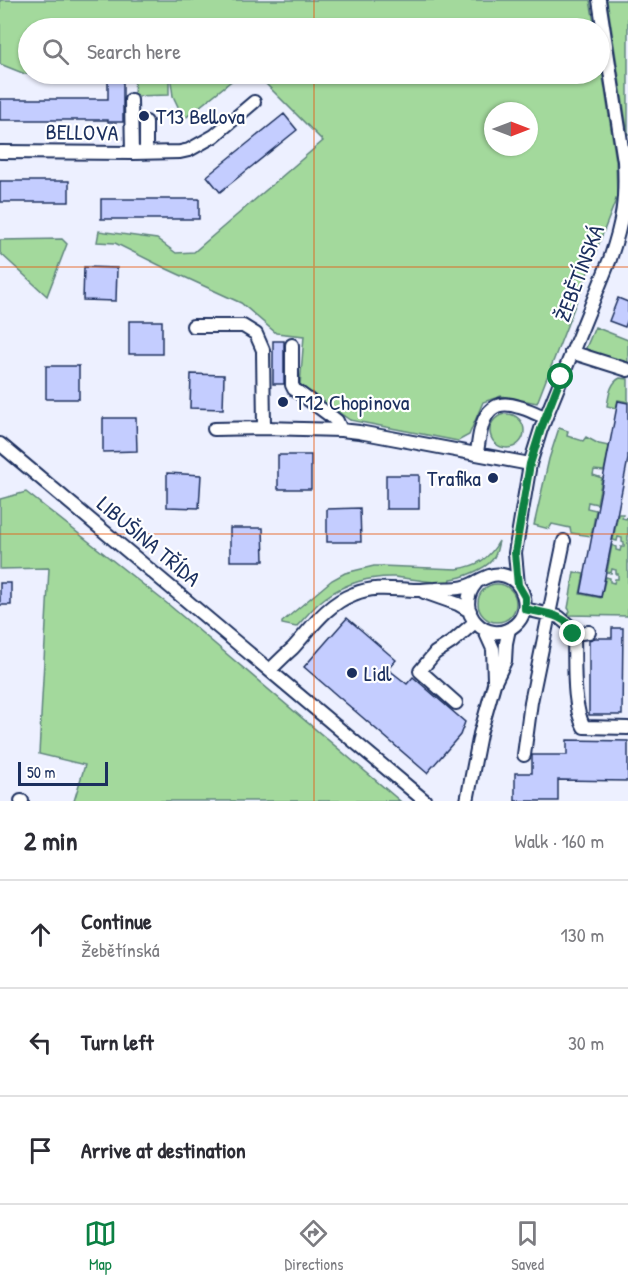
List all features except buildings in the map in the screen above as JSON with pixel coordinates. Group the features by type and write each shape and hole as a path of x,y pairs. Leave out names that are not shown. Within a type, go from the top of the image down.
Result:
{"street":[{"name":"ŽEBĚTÍNSKÁ","path":"598,0 601,18"},
{"name":"ŽEBĚTÍNSKÁ","path":"518,585 515,553 530,464 545,417 622,220 625,200 624,160 610,74"},
{"path":"131,100 132,153"},
{"name":"BELLOVA","path":"0,152 180,152 189,150 214,136 254,102"},
{"path":"146,122 146,153"},
{"path":"193,326 243,326 256,334 263,350 264,428"},
{"path":"292,345 292,385 294,389 337,421 341,430"},
{"path":"571,352 628,370"},
{"path":"477,453 479,433 484,418 494,407 506,404 517,406 545,417"},
{"path":"214,429 341,430 530,464"},
{"name":"LIBUŠINA TŘÍDA","path":"0,444 425,801"},
{"path":"524,755 531,702 564,541"},
{"path":"496,575 515,553"},
{"path":"417,590 458,604 476,621 497,632 509,629 520,620 525,609 525,597 518,585 507,577 496,575 486,577 473,587 469,597 476,621 493,649 494,684"},
{"path":"270,670 327,609 342,599 365,590 379,588 417,590 458,588 476,584"},
{"path":"525,609 559,617 573,629 576,701 584,727 628,728"},
{"path":"456,703 420,671 435,653 476,621"},
{"path":"466,801 478,742 494,684 505,661 509,629"},
{"path":"573,634 589,632"}],"green space":[{"path":"0,0 590,0 593,18 18,18 18,71 0,64"},
{"path":"607,0 628,0 628,135 610,18"},
{"path":"135,84 169,84 169,95 134,96"},
{"path":"171,84 228,84 184,119 173,96"},
{"path":"266,84 604,84 616,161 617,197 537,403 501,396 483,402 469,435 458,441 350,420 300,386 304,336 276,333 241,303 115,243 97,242 99,231 157,239 176,253 194,252 323,141"},
{"path":"62,239 67,244 47,296 0,253 0,240"},
{"path":"595,327 628,340 628,363 588,351 586,348"},
{"path":"620,378 628,379 628,402 618,400 616,408 607,406 612,386"},
{"path":"507,414 519,419 524,431 519,443 507,448 495,443 490,431 495,419"},
{"path":"559,428 568,431 567,436 583,441 586,437 609,446 604,471 594,470 593,475 602,478 597,504 588,502 587,508 596,510 591,536 571,533 570,528 552,524 549,529 534,525 549,459"},
{"path":"26,492 169,605 400,801 74,801 85,765 39,754 49,568 0,569 0,499"},
{"path":"618,514 623,514 622,518 626,519 628,515 628,616 568,615 574,572 584,574 580,594 601,598 606,577 614,583 615,579 618,579 616,570 612,569 611,573 607,572 612,545 620,551 621,547 624,547 622,538 618,537 617,541 613,540"},
{"path":"499,541 495,556 489,563 473,572 451,579 450,583 395,577 368,579 350,584 325,598 296,627 282,624 332,580 345,573 374,566 464,568 487,557"},
{"path":"497,584 511,589 516,603 511,617 497,622 483,617 478,603 483,589"}],"place":[{"name":"T13 Bellova","path":"144,116"},
{"name":"T12 Chopinova","path":"283,402"},
{"name":"Trafika","path":"493,478"},
{"name":"Lidl","path":"352,673"}],"route":[{"path":"561,377 530,464 515,553 518,585 525,597 525,609 559,617 573,629 573,634"}]}
